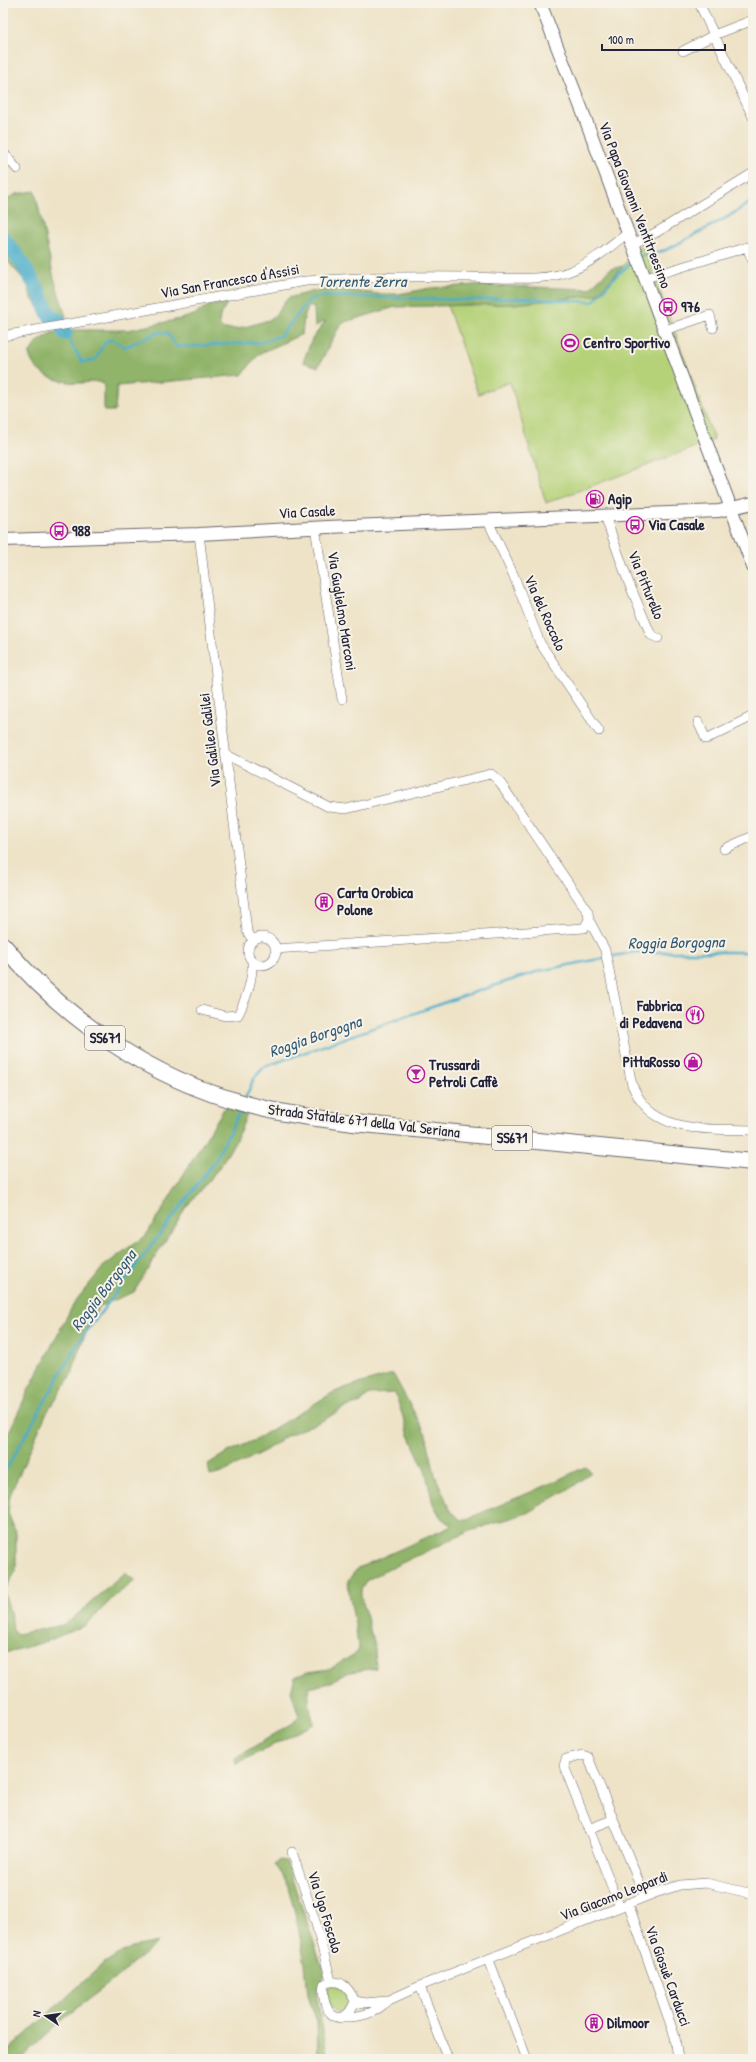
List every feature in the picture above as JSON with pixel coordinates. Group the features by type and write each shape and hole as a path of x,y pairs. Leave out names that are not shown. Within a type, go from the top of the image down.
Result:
{"highway":[{"name":"Strada Statale 671 della Val Seriana","path":"3,945 52,997 108,1040 165,1073 229,1099 272,1111 353,1123 753,1162"}],"street":[{"name":"Via Papa Giovanni Ventitreesimo","path":"540,3 634,246 753,567"},
{"path":"699,3 753,117"},
{"path":"683,51 714,35 753,20"},
{"path":"3,152 17,169"},
{"path":"634,246 753,173"},
{"name":"Via San Francesco d'Assisi","path":"3,336 306,281 408,276 549,277 573,270 603,252 628,232"},
{"path":"646,278 747,247 751,251 753,262"},
{"path":"665,330 710,315 713,328"},
{"name":"Via San Francesco d'Assisi","path":"3,331 18,333"},
{"name":"Via Casale","path":"3,540 200,534 315,527 719,511 753,503"},
{"name":"Via Pitturello","path":"605,516 628,582 651,635 658,638"},
{"name":"Via del Roccolo","path":"488,520 513,574 540,643 599,731"},
{"name":"Via Guglielmo Marconi","path":"315,527 342,699"},
{"name":"Via Galileo Galilei","path":"200,534 247,931 253,940"},
{"path":"698,722 706,739 753,716"},
{"path":"227,755 329,807 346,809 491,774 499,781 588,912 590,920 605,950 632,1085 641,1102 658,1117 677,1126 753,1130"},
{"path":"724,849 753,836"},
{"path":"275,949 584,928 590,920"},
{"path":"202,1010 226,1016 238,1015 245,1002 253,969 248,951 253,940 258,938 266,938 271,940 275,949 274,959 268,964 260,965 252,962"},
{"name":"Via Giosuè Carducci","path":"612,1820 588,1757 586,1755 568,1758 565,1760 564,1766 588,1829 624,1905 675,2037 678,2059"},
{"path":"588,1829 612,1820 645,1897"},
{"name":"Via Ugo Foscolo","path":"292,1852 316,1924 331,1981"},
{"name":"Via Giacomo Leopardi","path":"355,2001 365,2003 387,2001 420,1986 489,1960 624,1905 680,1885 706,1883 753,1894"},
{"path":"489,1960 527,2059"},
{"path":"331,1981 341,1982 348,1988 355,2001 350,2013 343,2017 336,2017 328,2012 324,2005 322,1994 324,1984 331,1981"},
{"path":"420,1986 448,2059"},
{"name":"Via Giacomo Leopardi","path":"343,2017 361,2016 380,2008 387,2001"}],"green space":[{"path":"35,191 54,278 66,317 49,322 31,297 27,283 3,256 3,202 16,194"},
{"name":"Centro Sportivo","path":"643,244 714,440 546,503 510,382 478,394 447,305 514,304 597,295"},
{"path":"623,266 597,295 514,304 395,307 345,322 338,329 318,367 303,362 312,339 326,321 315,326 314,308 309,306 304,317 302,334 259,354 242,375 117,386 115,411 104,411 104,384 94,381 80,383 64,381 49,377 37,368 32,362 29,354 36,343 51,333 72,330 128,330 180,319 194,315 208,306 227,303 220,316 219,324 224,329 238,329 272,319 288,298 319,290 336,289 379,294 399,294 430,288 476,285 589,289 610,269"},
{"path":"225,1107 247,1115 234,1144 218,1169 186,1207 134,1292 100,1306 91,1319 75,1361 73,1372 46,1414 10,1495 8,1513 16,1533 16,1571 4,1591 12,1620 13,1631 18,1634 62,1625 72,1619 125,1573 135,1581 116,1595 86,1625 45,1642 5,1653 3,1651 3,1445 28,1391 74,1303 104,1266 147,1234"},
{"path":"393,1374 426,1434 435,1475 451,1511 461,1520 545,1486 585,1467 591,1472 574,1486 527,1513 470,1531 367,1580 361,1590 361,1595 375,1649 376,1668 346,1673 330,1683 308,1688 310,1708 314,1724 236,1764 235,1758 293,1723 299,1716 291,1691 295,1677 307,1672 330,1669 358,1652 357,1634 348,1580 358,1568 452,1526 441,1518 433,1504 426,1473 409,1435 395,1393 369,1394 361,1403 343,1408 324,1420 286,1436 266,1450 222,1473 210,1476 208,1464 226,1453 255,1440 332,1393 347,1387"},
{"path":"280,1860 286,1861 325,1975 316,1992 328,2059 318,2059 317,2022 308,1996 305,1964 297,1921 287,1883 274,1864"},
{"path":"158,1942 119,1976 65,2017 21,2059 3,2059 3,2055 104,1963 132,1947"},
{"path":"330,1985 342,1986 350,1999 350,2006 342,2013 334,2010 330,2005 327,1990"}],"waterway":[{"name":"Torrente Zerra","path":"641,256 666,250 726,218 753,201"},
{"name":"Torrente Zerra","path":"3,238 20,260 38,290 49,315 59,321 65,333"},
{"name":"Torrente Zerra","path":"65,333 82,362 95,360 105,342 113,339 125,347 159,332 167,333 177,347 262,342 280,336 310,299 324,296 468,300 521,298 593,302 617,275 635,260"},
{"name":"Roggia Borgogna","path":"609,957 635,952 753,952"},
{"name":"Roggia Borgogna","path":"245,1099 254,1078 264,1067 460,997 539,971 604,958"},
{"name":"Roggia Borgogna","path":"3,1475 78,1343 215,1161 241,1109"},
{"name":"Roggia Borgogna","path":"3,1553 3,1562"}],"place":[{"name":"976","path":"668,307"},
{"name":"Centro Sportivo","path":"570,343"},
{"name":"Agip","path":"595,499"},
{"name":"Via Casale","path":"635,525"},
{"name":"988","path":"59,531"},
{"name":"Carta Orobica Polone","path":"324,902"},
{"name":"Fabbrica di Pedavena","path":"695,1015"},
{"name":"PittaRosso","path":"693,1062"},
{"name":"Trussardi Petroli Caffè","path":"416,1074"},
{"name":"Dilmoor","path":"594,2023"}]}
